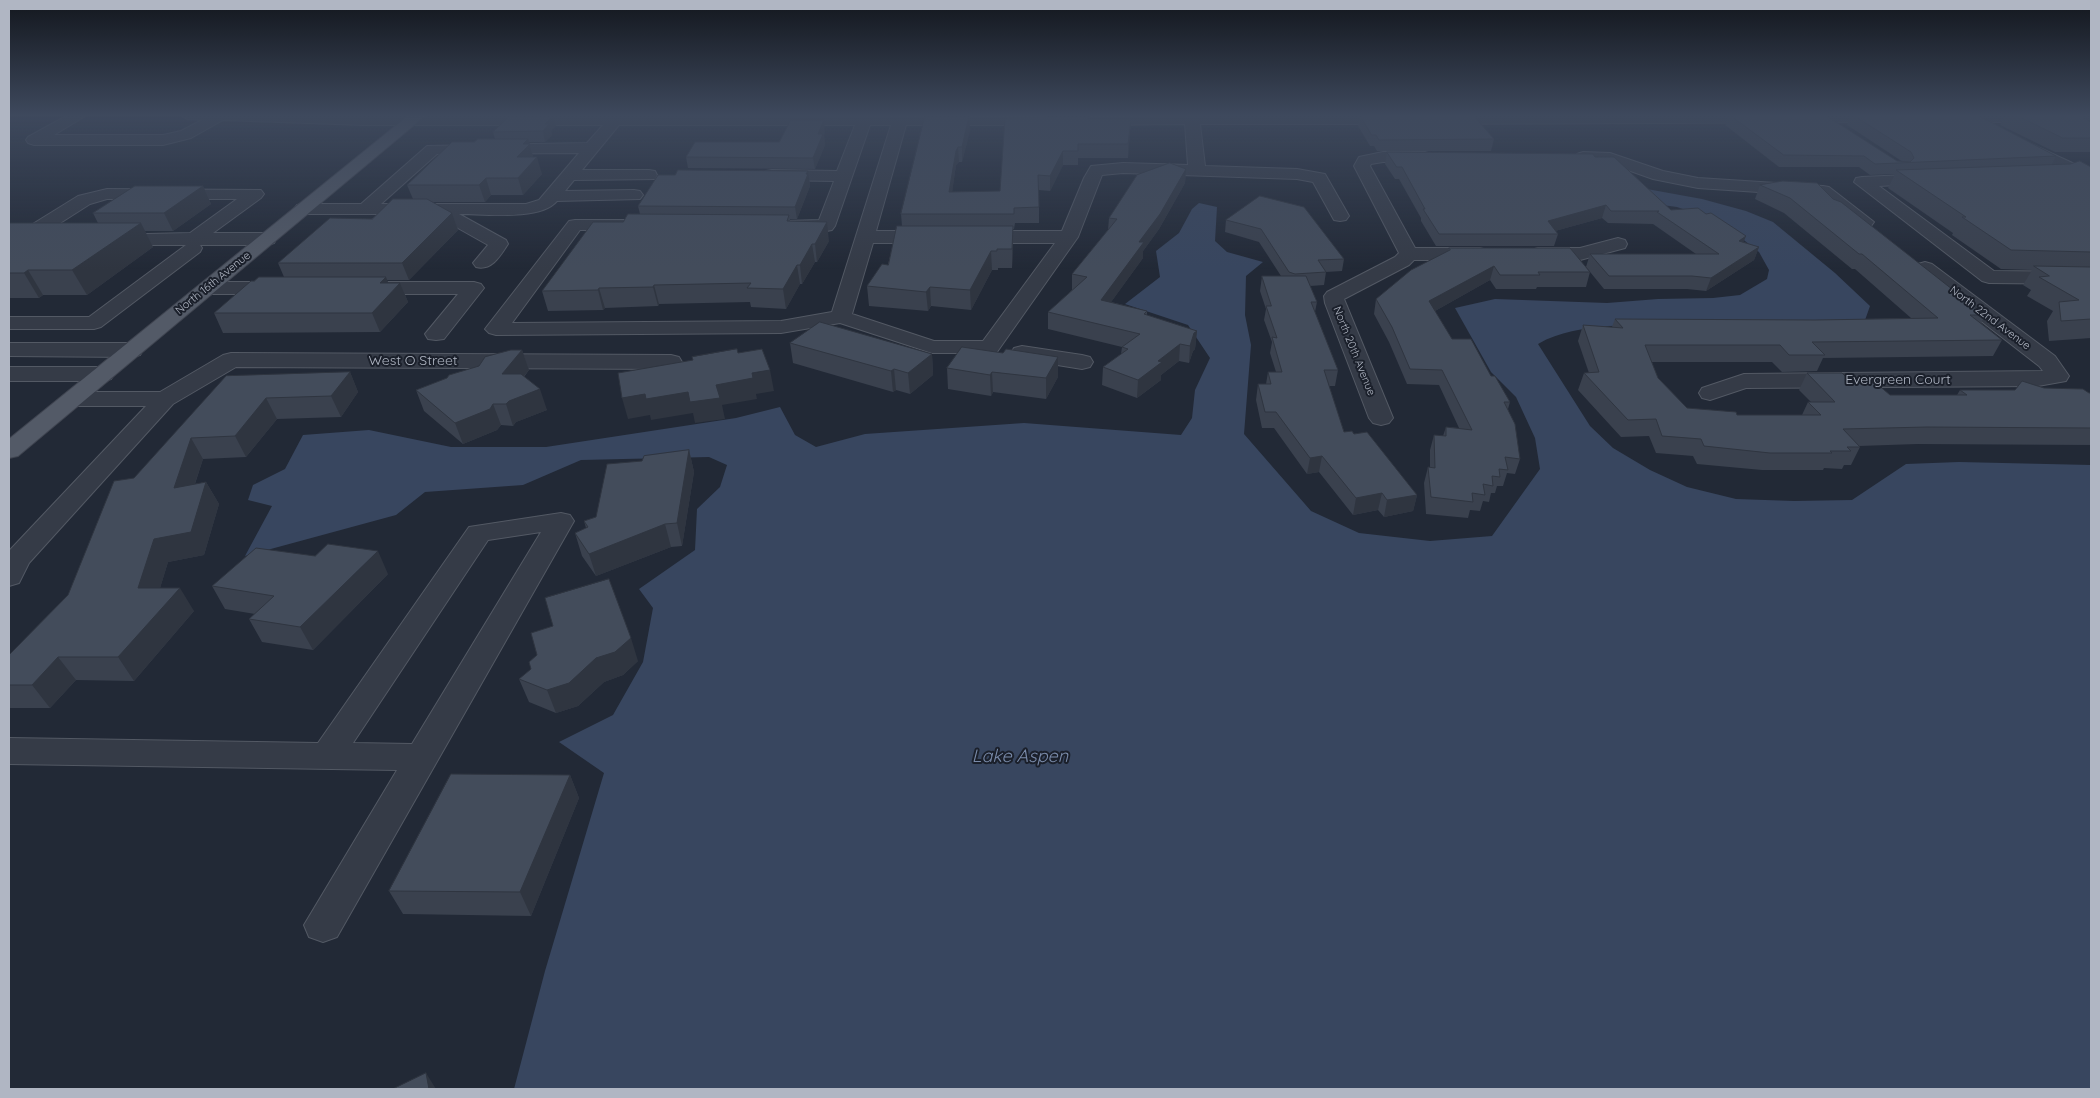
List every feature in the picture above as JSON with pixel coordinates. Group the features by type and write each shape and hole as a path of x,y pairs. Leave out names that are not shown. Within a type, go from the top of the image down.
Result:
{"main road":[{"name":"North 16th Avenue","path":"9,452 356,166"}],"street":[{"path":"365,209 413,166"},
{"path":"303,209 527,209 545,204 576,166"},
{"path":"778,225 826,226 847,166"},
{"path":"841,317 886,166"},
{"path":"1197,166 1197,171"},
{"path":"1362,166 1409,254 1495,254"},
{"path":"1640,166 1659,175 1698,183 1823,191 1877,232"},
{"path":"2041,175 2060,174 2082,166"},
{"path":"990,348 1069,237 1092,178 1097,170 1123,168 1297,174 1319,178 1340,216"},
{"path":"569,175 649,175"},
{"path":"756,175 844,176"},
{"path":"1941,179 1862,182 1989,277 2091,278"},
{"path":"9,323 94,323 255,194 107,194 84,200 16,239"},
{"path":"138,194 181,200"},
{"path":"552,196 634,195"},
{"path":"209,199 248,199"},
{"path":"436,209 499,244 483,263"},
{"path":"642,225 575,224 496,329 781,327 841,317 932,347 990,348 1082,362"},
{"path":"865,237 1069,237"},
{"path":"16,239 50,239"},
{"path":"98,239 194,244 267,239"},
{"path":"1523,254 1580,254 1618,244"},
{"name":"North 20th Avenue","path":"1381,418 1335,304 1334,296 1402,261 1409,254"},
{"name":"North 22nd Avenue","path":"1908,255 2047,361 2058,376"},
{"path":"208,288 296,288"},
{"path":"346,288 474,288 436,334"},
{"path":"9,350 132,350"},
{"name":"West O Street","path":"165,399 231,360 671,362"},
{"path":"9,374 103,374"},
{"name":"Evergreen Court","path":"1710,393 1744,381 2038,379 2058,376"},
{"path":"73,399 165,399"},
{"path":"9,578 16,560 165,399"},
{"path":"323,925 561,520 479,533 327,756"},
{"path":"9,751 420,757"}],"water":[{"name":"Lake Aspen","path":"1636,187 1702,199 1746,211 1773,222 1835,273 1870,306 1864,323 1608,326 1563,333 1538,344 1590,426 1613,448 1650,470 1687,487 1736,499 1852,500 1906,464 1959,462 2091,465 2091,1089 514,1089 545,971 604,773 559,742 613,715 643,662 653,608 639,589 695,550 697,509 720,487 727,465 709,457 581,460 523,485 425,492 396,515 245,556 272,506 248,500 253,485 285,469 303,435 369,430 451,447 546,447 736,418 780,407 795,435 816,447 865,434 1024,423 1181,435 1192,418 1195,390 1210,358 1188,325 1125,304 1160,277 1156,251 1179,233 1192,209 1199,203 1217,207 1215,241 1227,252 1263,262 1246,276 1245,315 1251,345 1244,434 1311,511 1359,533 1430,541 1492,536 1540,469 1535,438 1516,397 1491,372 1455,308 1495,299 1607,303 1658,299 1713,298 1740,295 1767,279 1769,270 1759,252 1721,222 1677,207 1611,198"}],"building":[{"path":"427,166 529,166 518,178 486,178 479,185 407,185"},
{"path":"913,166 953,166 949,192 1000,191 1002,166 1055,166 1050,176 1038,175 1039,207 1014,208 1014,214 901,214"},
{"path":"1161,166 1179,166 1186,169 1160,214 1139,242 1144,242 1101,300 1147,311 1144,314 1197,331 1194,333 1190,346 1180,344 1158,361 1162,362 1138,380 1103,367 1128,349 1122,347 1140,334 1048,312 1087,277 1072,274 1117,219 1109,218 1137,175"},
{"path":"1624,166 1671,210 1698,208 1706,214 1711,213 1746,236 1739,241 1759,247 1711,278 1692,276 1609,276 1590,254 1719,254 1657,212 1659,211 1611,211 1606,205 1548,221 1558,234 1439,234 1423,209 1425,209 1402,167 1397,167"},
{"path":"2005,166 2090,166 2091,252 2011,250 1896,170"},
{"path":"678,170 808,171 806,174 808,174 795,207 638,206 658,175 675,175"},
{"path":"1783,181 1817,183 1833,199 1841,202 1985,315 1970,315 2002,340 1812,342 1825,355 1789,355 1780,345 1645,345 1658,378 1687,408 1736,412 1737,415 1821,415 1808,402 1835,402 1807,373 1842,373 1852,383 1876,383 1890,395 1967,395 1960,390 2015,390 2022,381 2044,388 2083,389 2091,393 2091,428 1927,427 1843,429 1860,447 1847,447 1851,451 1830,451 1832,453 1770,453 1704,446 1701,439 1662,436 1656,419 1628,420 1584,373 1599,372 1583,325 1623,328 1615,319 1815,320 1938,318 1862,254 1859,254 1790,198 1760,185"},
{"path":"135,186 203,186 164,213 93,213"},
{"path":"1260,196 1304,207 1344,259 1318,260 1326,272 1295,274 1289,272 1261,229 1226,220"},
{"path":"393,199 427,199 452,213 402,263 278,263 330,218 372,219"},
{"path":"628,214 789,215 787,221 827,222 815,244 812,244 800,265 797,265 783,289 747,288 751,283 654,285 653,287 599,288 598,290 542,291 593,222 623,222"},
{"path":"9,223 141,223 72,270 28,270 24,273 9,273"},
{"path":"897,226 1013,226 1012,249 991,251 970,290 930,287 926,292 867,286 882,264 888,265"},
{"path":"1449,248 1570,248 1590,272 1538,272 1540,275 1500,275 1494,266 1429,301 1452,339 1471,339 1491,376 1495,376 1510,402 1504,402 1515,424 1520,459 1505,457 1508,470 1499,469 1500,477 1492,476 1493,486 1483,484 1485,495 1472,493 1473,502 1431,497 1428,467 1435,468 1434,435 1446,436 1446,427 1472,430 1442,370 1410,369 1392,327 1376,299 1411,270 1450,250"},
{"path":"2034,266 2091,267 2091,319 2061,321 2059,302 2079,300 2039,277 2049,276"},
{"path":"1262,276 1306,276 1317,302 1311,302 1338,370 1324,370 1344,432 1352,431 1354,434 1367,432 1417,495 1387,500 1382,493 1356,498 1322,456 1310,458 1276,412 1265,412 1258,384 1271,384 1268,372 1282,372 1272,337 1277,338 1266,306 1271,306"},
{"path":"259,277 386,277 380,283 400,283 372,313 214,313 251,281"},
{"path":"820,322 932,354 908,373 894,369 891,371 790,343"},
{"path":"962,347 1003,353 1006,349 1058,357 1046,378 992,372 990,375 947,368"},
{"path":"737,349 738,353 762,349 770,370 752,373 753,378 716,385 720,398 690,402 688,392 646,399 645,394 622,398 618,373 693,360 692,357"},
{"path":"511,350 522,350 502,374 521,374 540,389 509,401 506,404 493,404 490,409 455,423 416,390 447,378 449,375 479,366 485,357"},
{"path":"350,372 331,396 266,398 235,436 191,438 174,488 206,482 191,532 154,539 138,588 180,588 118,657 58,657 32,685 9,685 9,655 68,595 114,481 134,478 226,376"},
{"path":"689,450 677,523 665,524 589,554 575,533 588,527 584,521 596,517 607,464 642,461 644,456"},
{"path":"328,544 378,551 300,627 249,619 274,596 212,586 256,548 315,556"},
{"path":"609,579 631,638 615,652 596,658 569,683 547,690 519,679 531,669 529,662 537,655 531,633 553,626 545,598"},
{"path":"451,774 570,775 520,892 389,891"},
{"path":"426,1073 429,1089 393,1089"}]}
